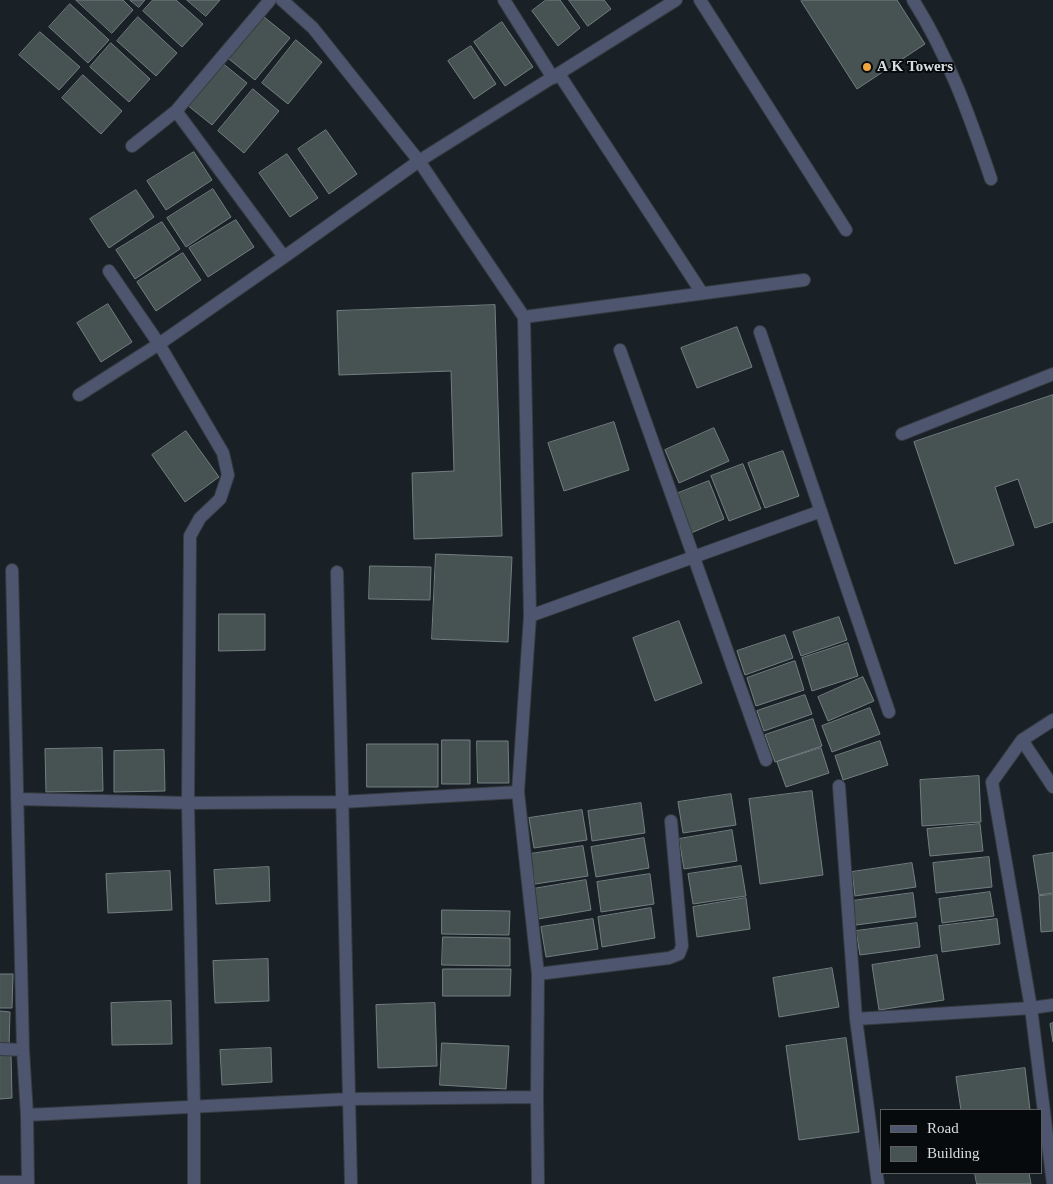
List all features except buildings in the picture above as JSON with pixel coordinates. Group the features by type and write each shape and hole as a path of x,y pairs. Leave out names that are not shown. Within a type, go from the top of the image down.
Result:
{"street":[{"path":"132,146 176,111 270,0"},
{"path":"282,0 313,28 419,161 524,317 530,616 518,792 538,974 538,1184"},
{"path":"504,0 702,293"},
{"path":"79,395 158,344 419,161 676,0"},
{"path":"700,0 846,230"},
{"path":"913,0 947,62 969,115 991,179"},
{"path":"176,111 284,257"},
{"path":"110,272 158,344 223,453 228,475 220,499 200,518 190,536 188,803 194,1184"},
{"path":"524,317 804,280"},
{"path":"760,332 889,712"},
{"path":"620,350 766,760"},
{"path":"902,434 1053,374"},
{"path":"530,616 820,511"},
{"path":"0,1182 28,1183 27,1115 23,1050 12,570"},
{"path":"337,572 351,1184"},
{"path":"1053,720 1022,740 992,782 1031,1008 1053,1184"},
{"path":"1022,740 1053,787"},
{"path":"838,786 856,1018 878,1184"},
{"path":"17,799 188,803 342,802 518,792"},
{"path":"538,974 669,958 679,954 682,946 671,821"},
{"path":"856,1018 1031,1008 1053,1005"},
{"path":"0,1049 23,1050"},
{"path":"27,1115 349,1099 537,1098"}],"place":[{"name":"A K Towers","path":"867,67"}]}
